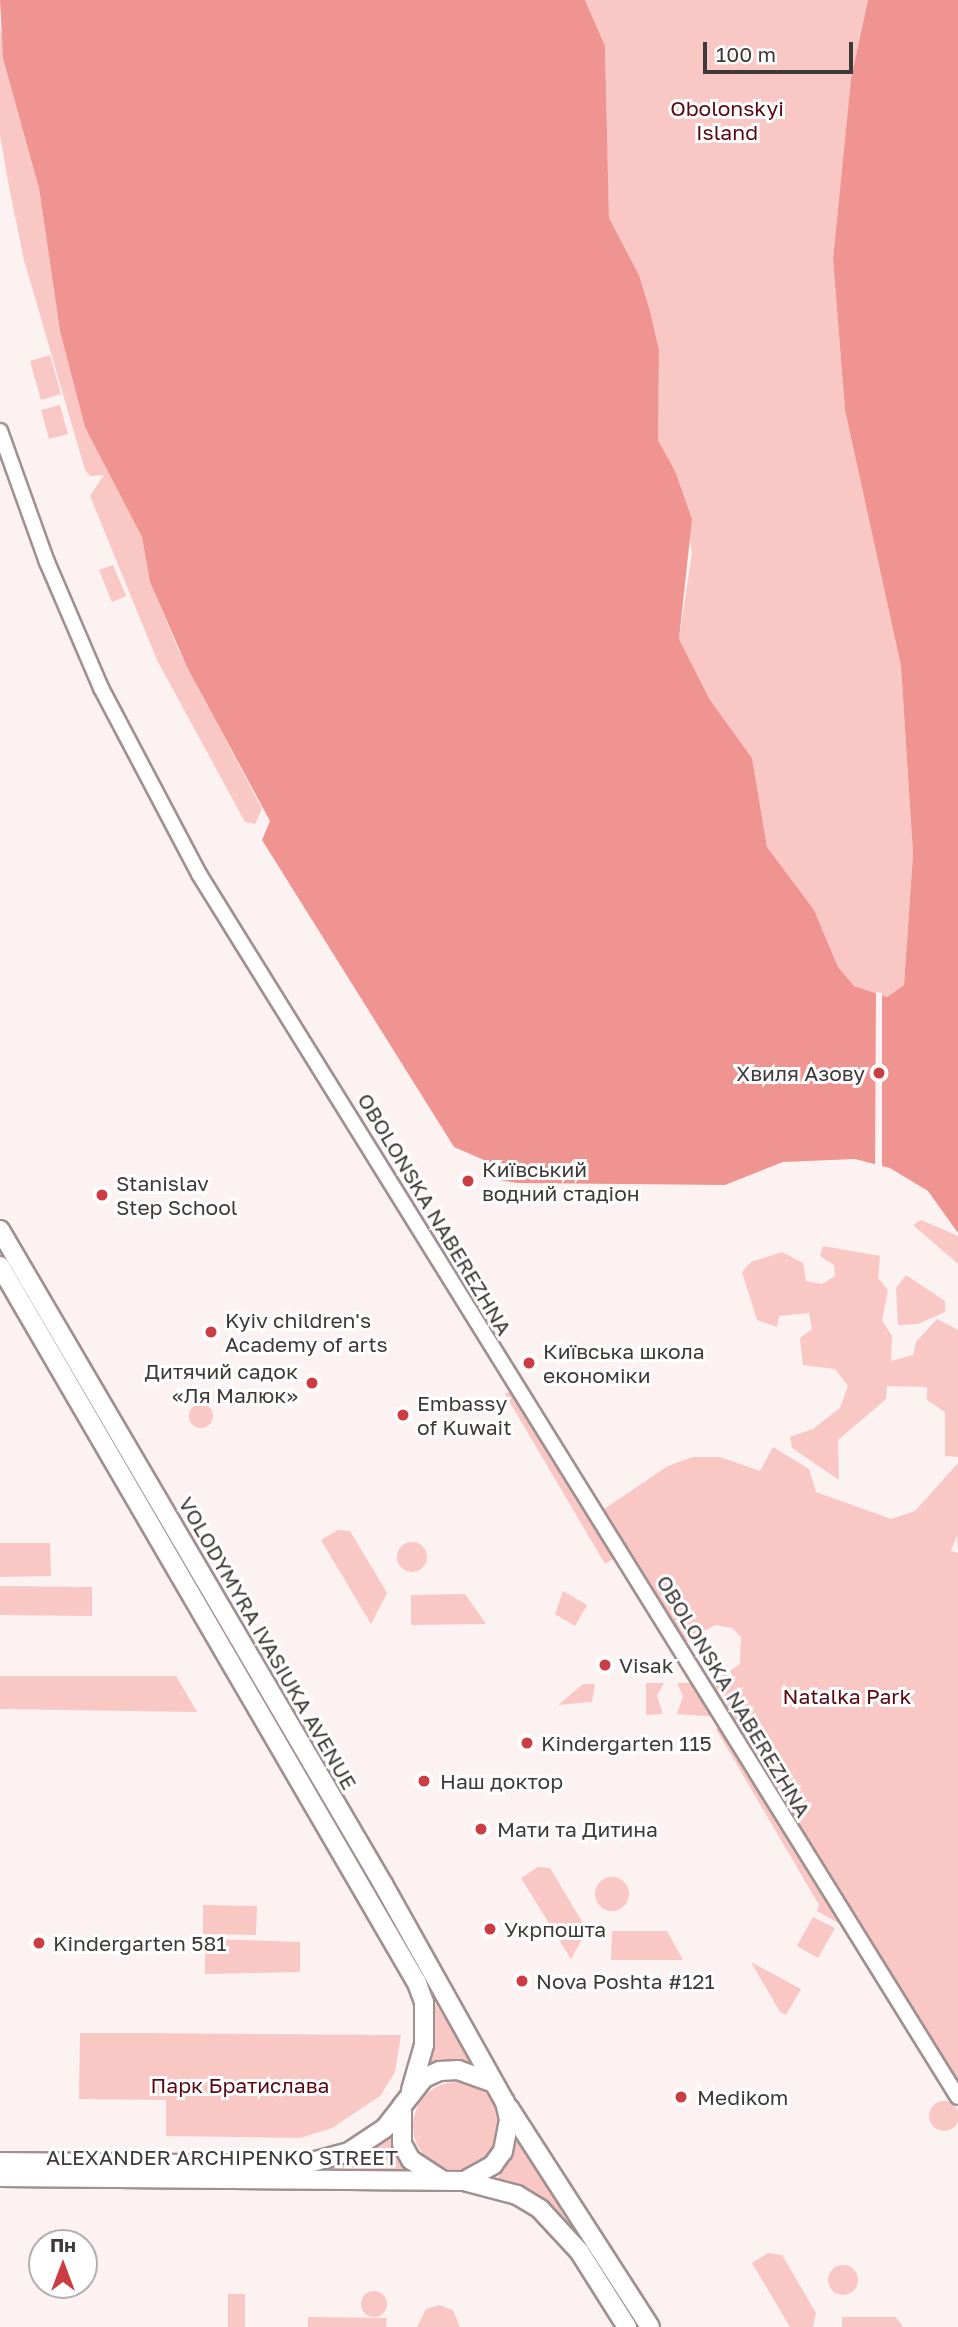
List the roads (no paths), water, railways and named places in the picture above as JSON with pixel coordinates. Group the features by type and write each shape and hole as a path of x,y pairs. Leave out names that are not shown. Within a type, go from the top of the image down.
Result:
{"main road":[{"name":"VOLODYMYRA IVASIUKA AVENUE","path":"0,1230 417,1983 424,2002 424,2045 411,2090"},
{"name":"VOLODYMYRA IVASIUKA AVENUE","path":"0,1266 170,1540 493,2082"},
{"path":"627,2327 579,2251 540,2209 517,2195 464,2181 444,2181 424,2171 402,2144 401,2106 411,2090 424,2078 458,2070 493,2082 650,2327"},
{"path":"464,2181 493,2165 503,2151 509,2136 505,2102"},
{"name":"ALEXANDER ARCHIPENKO STREET","path":"0,2162 301,2165 349,2152 385,2129 401,2106"},
{"name":"ALEXANDER ARCHIPENKO STREET","path":"0,2177 444,2181"}],"street":[{"name":"OBOLONSKA NABEREZHNA","path":"0,431 101,688 200,874 958,2097"}],"place":[{"name":"Хвиля Азову","path":"879,1073"},
{"name":"Київський водний стадіон","path":"468,1181"},
{"name":"Stanislav Step School","path":"102,1195"},
{"name":"Kyiv children's Academy of arts","path":"211,1332"},
{"name":"Київська школа економіки","path":"529,1363"},
{"name":"Дитячий садок «Ля Малюк»","path":"312,1383"},
{"name":"Embassy of Kuwait","path":"403,1415"},
{"name":"Visak","path":"605,1665"},
{"name":"Kindergarten 115","path":"527,1743"},
{"name":"Наш доктор","path":"424,1781"},
{"name":"Мати та Дитина","path":"481,1829"},
{"name":"Укрпошта","path":"490,1929"},
{"name":"Kindergarten 581","path":"39,1943"},
{"name":"Nova Poshta #121","path":"522,1981"},
{"name":"Medikom","path":"681,2097"}],"park label":[{"name":"Obolonskyi Island","path":"727,120"},
{"name":"Natalka Park","path":"847,1696"},
{"name":"Парк Братислава","path":"240,2085"}]}
